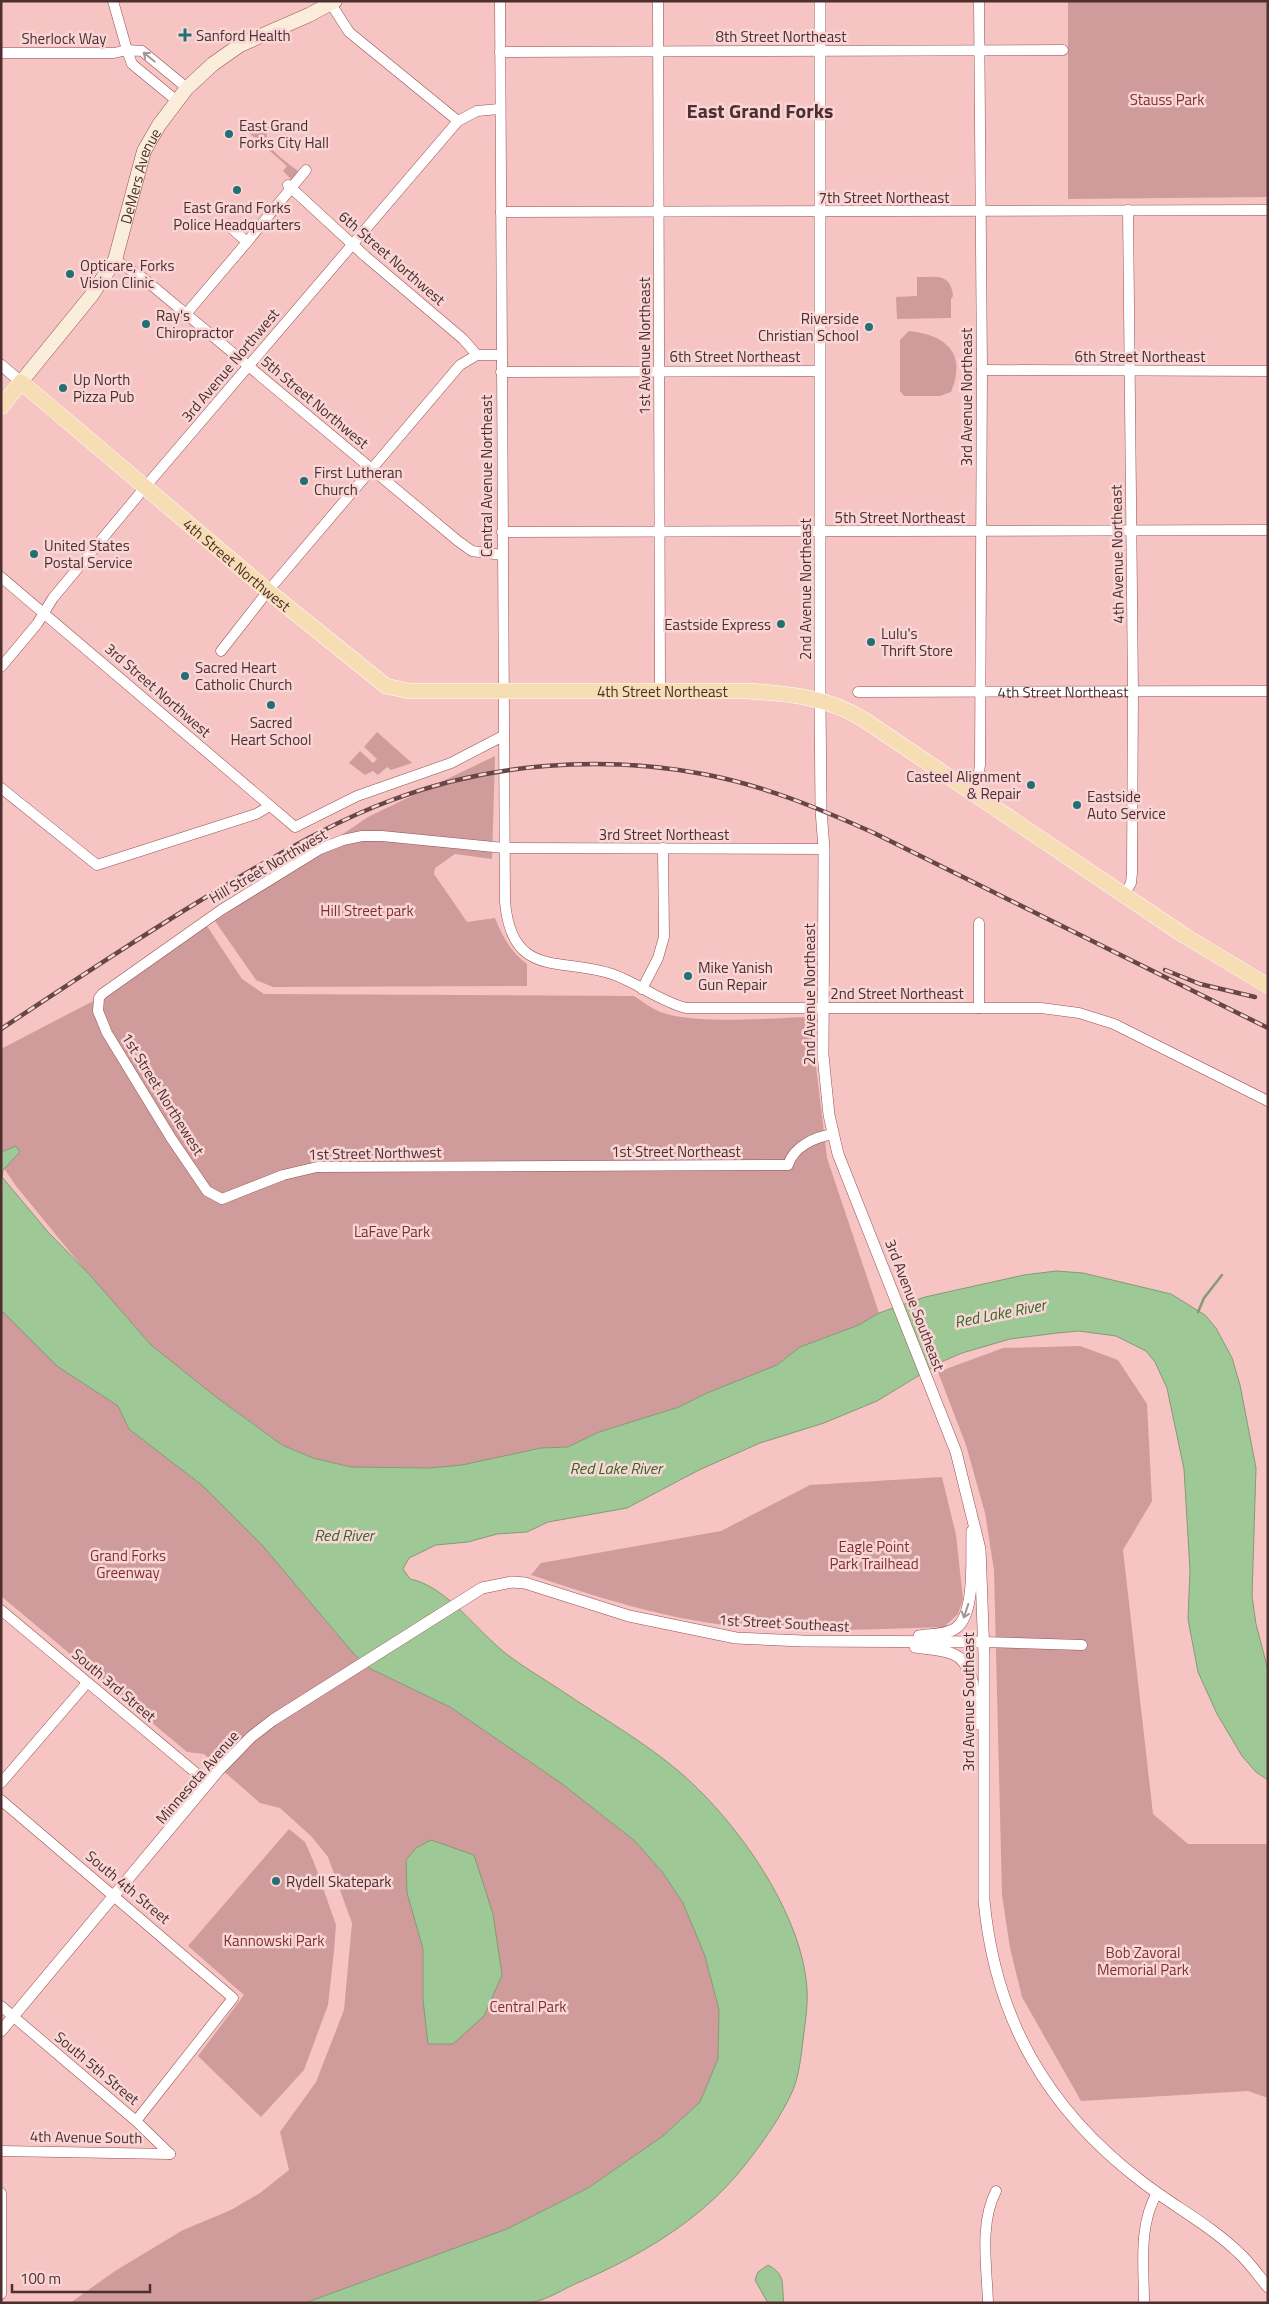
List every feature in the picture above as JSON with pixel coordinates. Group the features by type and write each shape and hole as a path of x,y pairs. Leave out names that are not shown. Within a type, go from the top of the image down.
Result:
{"main road":[{"name":"DeMers Avenue","path":"1,407 91,296 115,260 132,189 144,151 187,88 213,64 240,45 333,3"},
{"name":"4th Street Northwest","path":"21,382 268,591 386,686 409,691 503,692"},
{"name":"4th Street Northeast","path":"503,692 748,691 820,699 836,704 864,719 1185,936 1268,986"}],"street":[{"path":"113,1 132,64 178,101"},
{"name":"Central Avenue Northeast","path":"500,1 499,109 504,848 506,916 513,936 521,946"},
{"name":"1st Avenue Northeast","path":"658,1 660,691"},
{"name":"2nd Avenue Northeast","path":"820,1 820,699 821,810 824,849 824,1078 833,1134 838,1154 848,1174"},
{"name":"3rd Avenue Northeast","path":"970,791 978,778 980,765 982,370 979,212 979,1"},
{"path":"333,3 349,32 458,121"},
{"path":"127,50 142,51 187,88"},
{"name":"Sherlock Way","path":"1,53 114,53 127,50"},
{"name":"8th Street Northeast","path":"500,52 1063,50"},
{"name":"3rd Avenue Northwest","path":"1,667 45,612 53,598 146,486 458,121 477,111 499,109"},
{"path":"186,314 306,170"},
{"name":"6th Street Northwest","path":"290,187 352,245 462,339 477,355"},
{"name":"4th Avenue Northeast","path":"1124,895 1130,883 1132,873 1133,691 1128,210"},
{"name":"7th Street Northeast","path":"501,212 820,213 1268,210"},
{"path":"230,227 247,242"},
{"name":"5th Street Northwest","path":"115,260 143,278 466,548 479,553 502,554"},
{"path":"221,651 268,591 460,365 477,355 501,355"},
{"name":"4th Street Northwest","path":"1,364 21,382"},
{"name":"6th Street Northeast","path":"982,370 1268,371"},
{"name":"6th Street Northeast","path":"501,372 820,372"},
{"name":"5th Street Northeast","path":"502,532 1268,530"},
{"name":"3rd Street Northwest","path":"1,577 45,612 295,827 357,796 451,764 503,736"},
{"name":"4th Street Northeast","path":"858,692 1268,690"},
{"path":"1,788 93,864 100,865 256,814 270,806"},
{"name":"Hill Street Northwest","path":"102,994 221,910 320,849 343,840 362,836 382,836 504,848"},
{"name":"3rd Street Northeast","path":"504,848 824,849"},
{"path":"642,990 658,958 664,936 663,848"},
{"path":"979,923 980,1008"},
{"name":"2nd Street Northeast","path":"521,946 542,962 604,972 625,980 668,1002 686,1008 980,1008 1059,1010 1095,1017 1114,1024 1268,1101"},
{"name":"1st Street Northewest","path":"102,994 99,998 98,1011 106,1033 171,1138 208,1191 222,1199"},
{"name":"1st Street Northeast","path":"505,1167 788,1165 792,1156 804,1144 833,1134"},
{"name":"1st Street Northwest","path":"222,1199 283,1175 317,1166 505,1167"},
{"name":"3rd Avenue Southeast","path":"848,1174 956,1452 972,1512 983,1642 984,1900 987,1933 994,1964 1011,2016 1033,2063 1068,2113 1100,2147 1157,2193 1227,2242 1248,2262 1268,2287"},
{"path":"876,1641 947,1632 956,1628 963,1621 968,1610 976,1563"},
{"name":"1st Street Southeast","path":"464,1598 482,1588 512,1582 525,1583 628,1616 736,1638 1082,1645"},
{"name":"Minnesota Avenue","path":"1,2031 208,1784 251,1737 274,1720 464,1598"},
{"name":"South 3rd Street","path":"1,1610 208,1784"},
{"path":"876,1641 954,1654 964,1661 969,1672 983,1763"},
{"path":"1,1783 87,1683"},
{"name":"South 4th Street","path":"1,1800 234,1998 136,2121"},
{"name":"South 5th Street","path":"1,2006 136,2121 170,2154"},
{"name":"4th Avenue South","path":"1,2151 170,2154"},
{"path":"988,2303 986,2226 991,2201 996,2191"},
{"path":"1,2193 1,2294"},
{"path":"1144,2303 1145,2228 1150,2208 1157,2193"}],"green space":[{"name":"Stauss Park","path":"1068,1 1268,1 1268,197 1068,199"},
{"path":"250,126 270,127 267,140 270,146 280,157 298,171 293,181 283,171 287,166 248,132"},
{"path":"917,277 936,277 949,283 953,296 951,299 951,318 897,319 896,297 917,296"},
{"path":"909,331 933,337 950,348 956,367 951,392 940,396 904,396 900,391 900,340"},
{"path":"377,732 412,763 391,770 387,767 378,775 373,771 365,775 349,763 360,751 373,763 377,759 364,747"},
{"name":"Hill Street park","path":"495,756 492,859 455,854 435,868 434,874 467,922 495,918 508,944 516,955 527,964 527,986 273,987 256,980 215,921 368,817"},
{"name":"LaFave Park","path":"207,926 242,979 264,994 634,996 660,1012 675,1016 713,1020 810,1017 827,1158 879,1313 859,1325 800,1347 777,1365 707,1393 679,1407 599,1432 568,1447 541,1448 462,1465 430,1468 351,1467 313,1458 282,1445 216,1397 151,1345 79,1263 16,1186 1,1164 1,1049 99,998"},
{"name":"Central Park","path":"1,1310 57,1366 118,1406 129,1429 203,1486 262,1545 354,1654 371,1669 450,1707 561,1783 635,1841 663,1873 683,1903 705,1955 719,2010 718,2059 700,2102 663,2136 588,2188 507,2229 305,2303 70,2303 115,2271 183,2230 231,2210 260,2193 289,2170 280,2132 316,2082 344,2010 352,1923 328,1857 312,1837 280,1808 260,1803 204,1754 187,1752 1,1596"},
{"name":"Bob Zavoral Memorial Park","path":"1080,1346 1118,1360 1147,1404 1152,1501 1123,1550 1153,1814 1188,1844 1268,1844 1268,2098 1248,2091 1081,2101 1022,1997 1010,1948 1002,1895 994,1570 985,1513 966,1445 938,1372 1003,1348"},
{"name":"Eagle Point Park Trailhead","path":"942,1477 956,1535 963,1599 958,1614 944,1627 813,1630 760,1628 708,1623 657,1613 531,1575 541,1563 721,1531 810,1485"},
{"name":"Kannowski Park","path":"289,1829 305,1842 315,1865 336,1925 334,1951 328,2005 304,2070 261,2117 198,2056 244,1995 188,1946"}],"water":[{"name":"Red River","path":"16,1146 20,1152 3,1170 2,1177 48,1232 89,1274 151,1345 216,1397 282,1445 313,1458 351,1467 430,1468 462,1465 541,1448 568,1447 599,1432 679,1407 707,1393 777,1365 800,1347 859,1325 879,1313 925,1297 1024,1275 1056,1271 1083,1273 1171,1294 1205,1315 1216,1328 1232,1358 1240,1385 1256,1468 1252,1596 1256,1624 1268,1670 1268,1780 1256,1772 1242,1756 1217,1714 1198,1672 1188,1619 1190,1570 1184,1469 1167,1388 1155,1362 1146,1351 1116,1336 1079,1331 1057,1333 1010,1339 962,1353 941,1362 877,1401 824,1423 760,1443 699,1470 627,1508 548,1522 527,1532 497,1534 468,1542 436,1545 409,1558 403,1569 410,1579 424,1583 437,1591 509,1656 668,1762 703,1794 745,1843 764,1871 780,1901 794,1931 803,1961 807,2002 801,2059 793,2090 783,2110 745,2165 728,2185 689,2220 668,2235 646,2249 599,2273 550,2297 534,2302 305,2303 507,2229 588,2188 663,2136 700,2102 718,2059 719,2010 705,1956 683,1903 663,1873 635,1841 561,1783 450,1707 371,1669 354,1654 262,1545 203,1486 129,1429 118,1406 57,1366 1,1310 1,1152"},
{"path":"431,1840 474,1855 493,1914 502,1975 484,2016 453,2044 428,2044 423,2000 423,1949 407,1893 406,1860 416,1848"},
{"path":"768,2265 781,2277 784,2303 768,2303 755,2280 758,2272"}],"waterway":[{"path":"1198,1312 1204,1298 1222,1275"}],"railway":[{"path":"1,1029 212,893 298,844 354,816 429,787 467,778 546,766 585,764 664,768 703,774 747,784 811,806 874,833 1268,1028"},
{"path":"1165,970 1200,984 1255,997"}],"place":[{"name":"Sanford Health","path":"185,35"},
{"name":"East Grand Forks City Hall","path":"229,134"},
{"name":"East Grand Forks Police Headquarters","path":"237,190"},
{"name":"Opticare, Forks Vision Clinic","path":"70,274"},
{"name":"Ray's Chiropractor","path":"146,324"},
{"name":"Riverside Christian School","path":"869,327"},
{"name":"Up North Pizza Pub","path":"63,388"},
{"name":"First Lutheran Church","path":"304,481"},
{"name":"United States Postal Service","path":"34,554"},
{"name":"Eastside Express","path":"781,624"},
{"name":"Lulu's Thrift Store","path":"871,642"},
{"name":"Sacred Heart Catholic Church","path":"185,676"},
{"name":"Sacred Heart School","path":"271,705"},
{"name":"Casteel Alignment & Repair","path":"1031,785"},
{"name":"Eastside Auto Service","path":"1077,805"},
{"name":"Mike Yanish Gun Repair","path":"688,976"},
{"name":"Rydell Skatepark","path":"276,1881"}],"district":[{"name":"East Grand Forks","path":"760,110"}],"water label":[{"name":"Red Lake River","path":"1000,1313"},
{"name":"Red Lake River","path":"616,1468"}],"park label":[{"name":"Grand Forks Greenway","path":"128,1564"}]}
